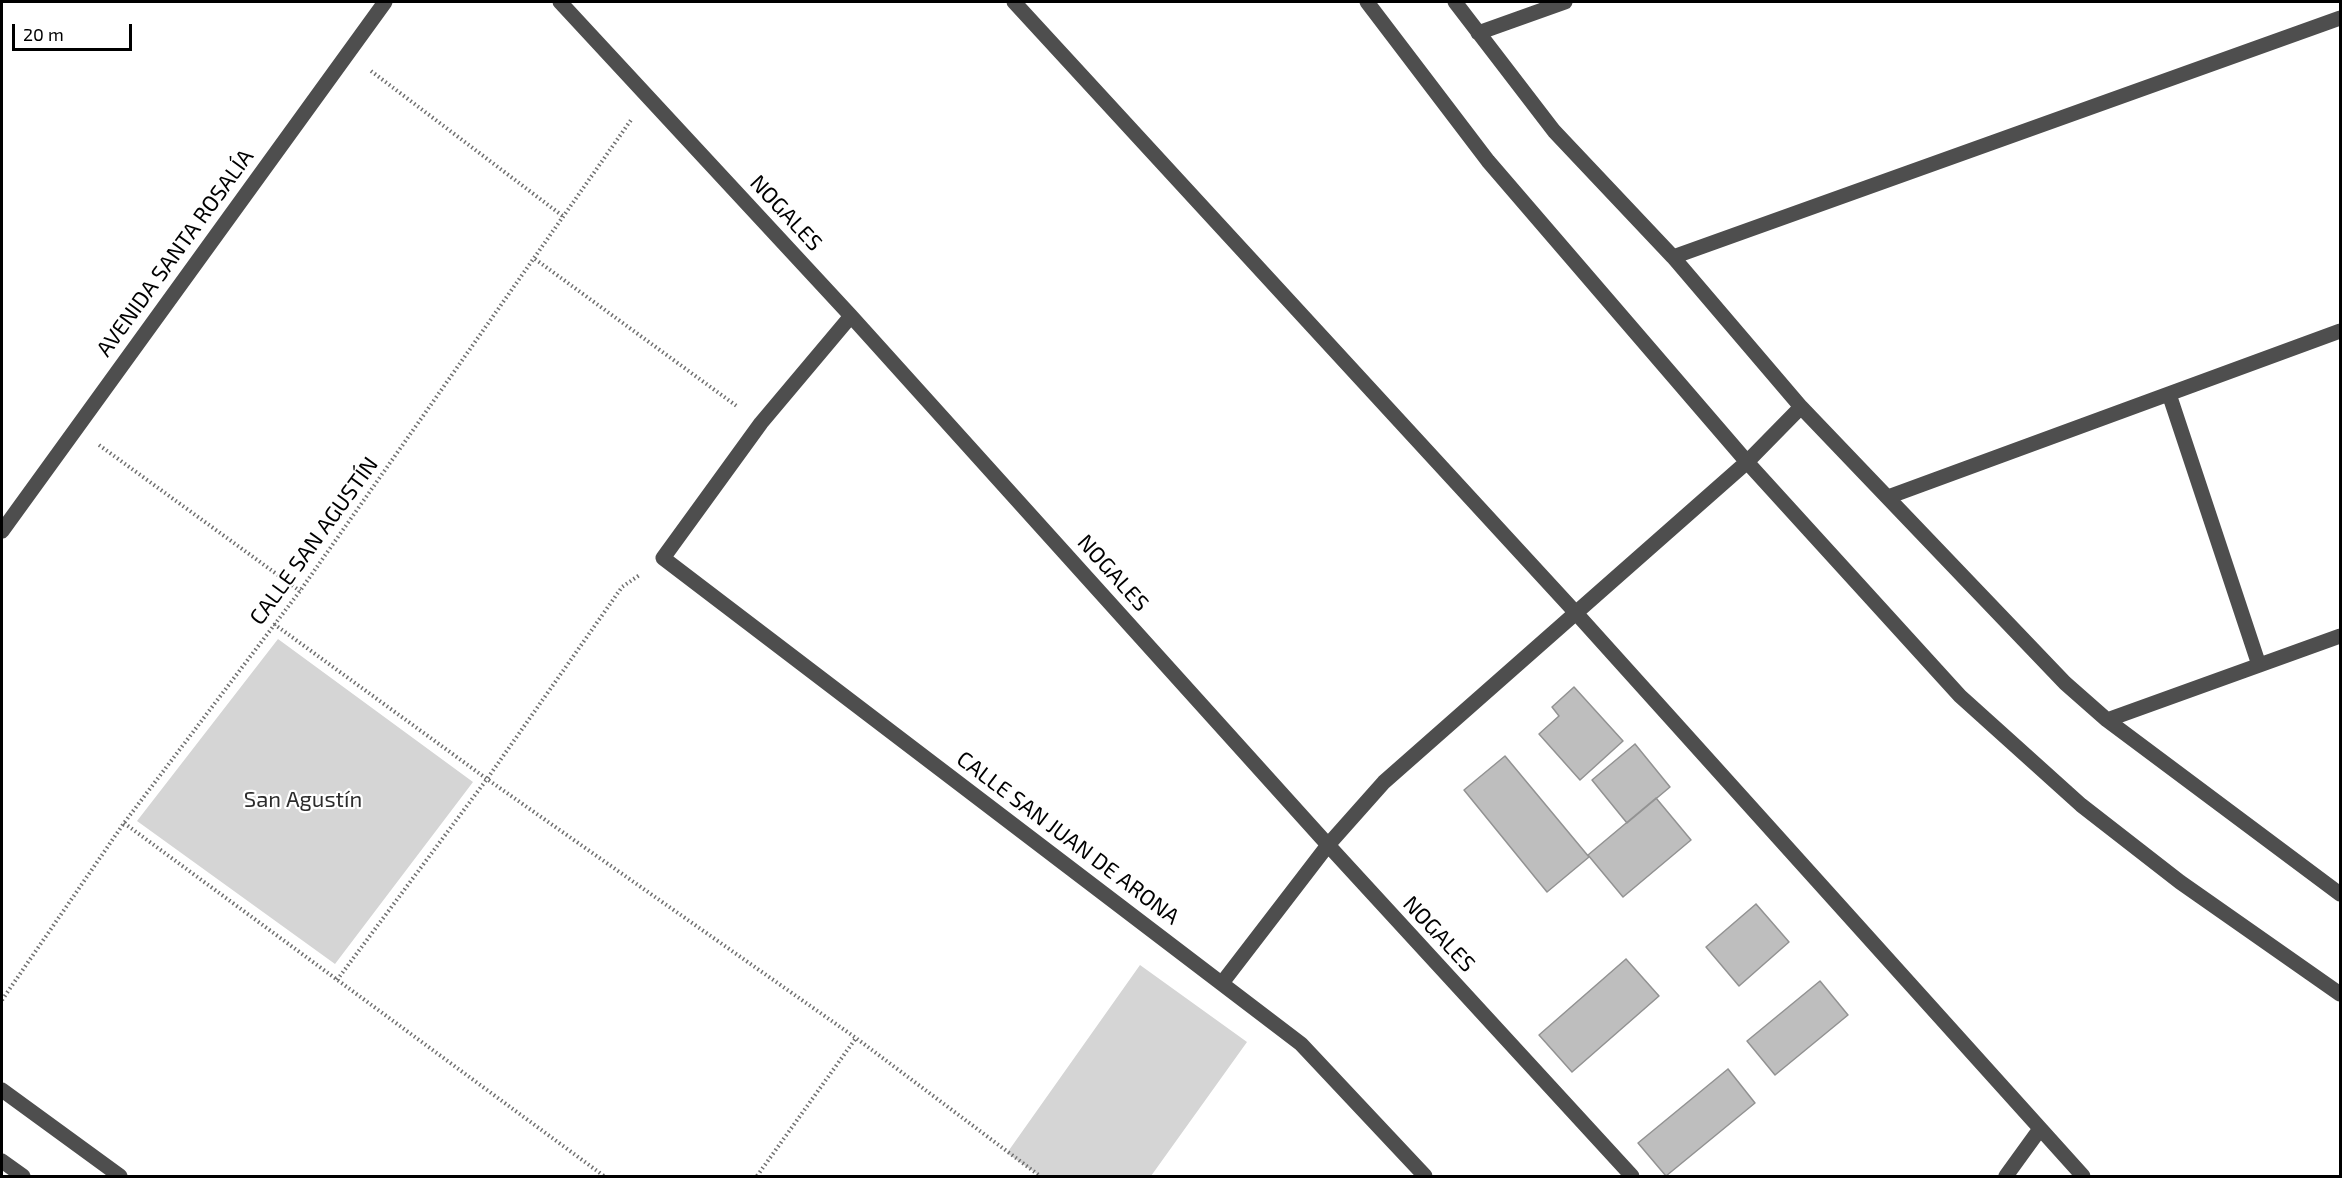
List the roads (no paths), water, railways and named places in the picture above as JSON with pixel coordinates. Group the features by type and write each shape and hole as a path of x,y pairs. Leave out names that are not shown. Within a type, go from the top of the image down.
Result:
{"street":[{"name":"AVENIDA SANTA ROSALÍA","path":"2,531 385,2"},
{"name":"NOGALES","path":"560,2 851,316 1328,845 1632,1176"},
{"path":"1014,2 1575,613 2083,1176"},
{"path":"1367,2 1488,161 1747,462 1960,696 2081,805 2180,882 2340,994"},
{"path":"1455,2 1554,131 1673,257 1801,407 2065,683 2107,720 2340,894"},
{"path":"1478,33 1565,2"},
{"path":"1673,257 2340,18"},
{"name":"CALLE SAN JUAN DE ARONA","path":"851,316 761,423 663,558 1301,1044 1425,1176"},
{"path":"1888,497 2340,332"},
{"path":"2169,394 2259,665"},
{"path":"1222,983 1328,845 1384,782 1747,462 1801,407"},
{"path":"2107,720 2340,636"},
{"path":"2,1090 120,1176"},
{"path":"2006,1176 2040,1129"},
{"path":"2,1161 23,1176"}],"park label":[{"name":"San Agustín","path":"303,800"}]}
